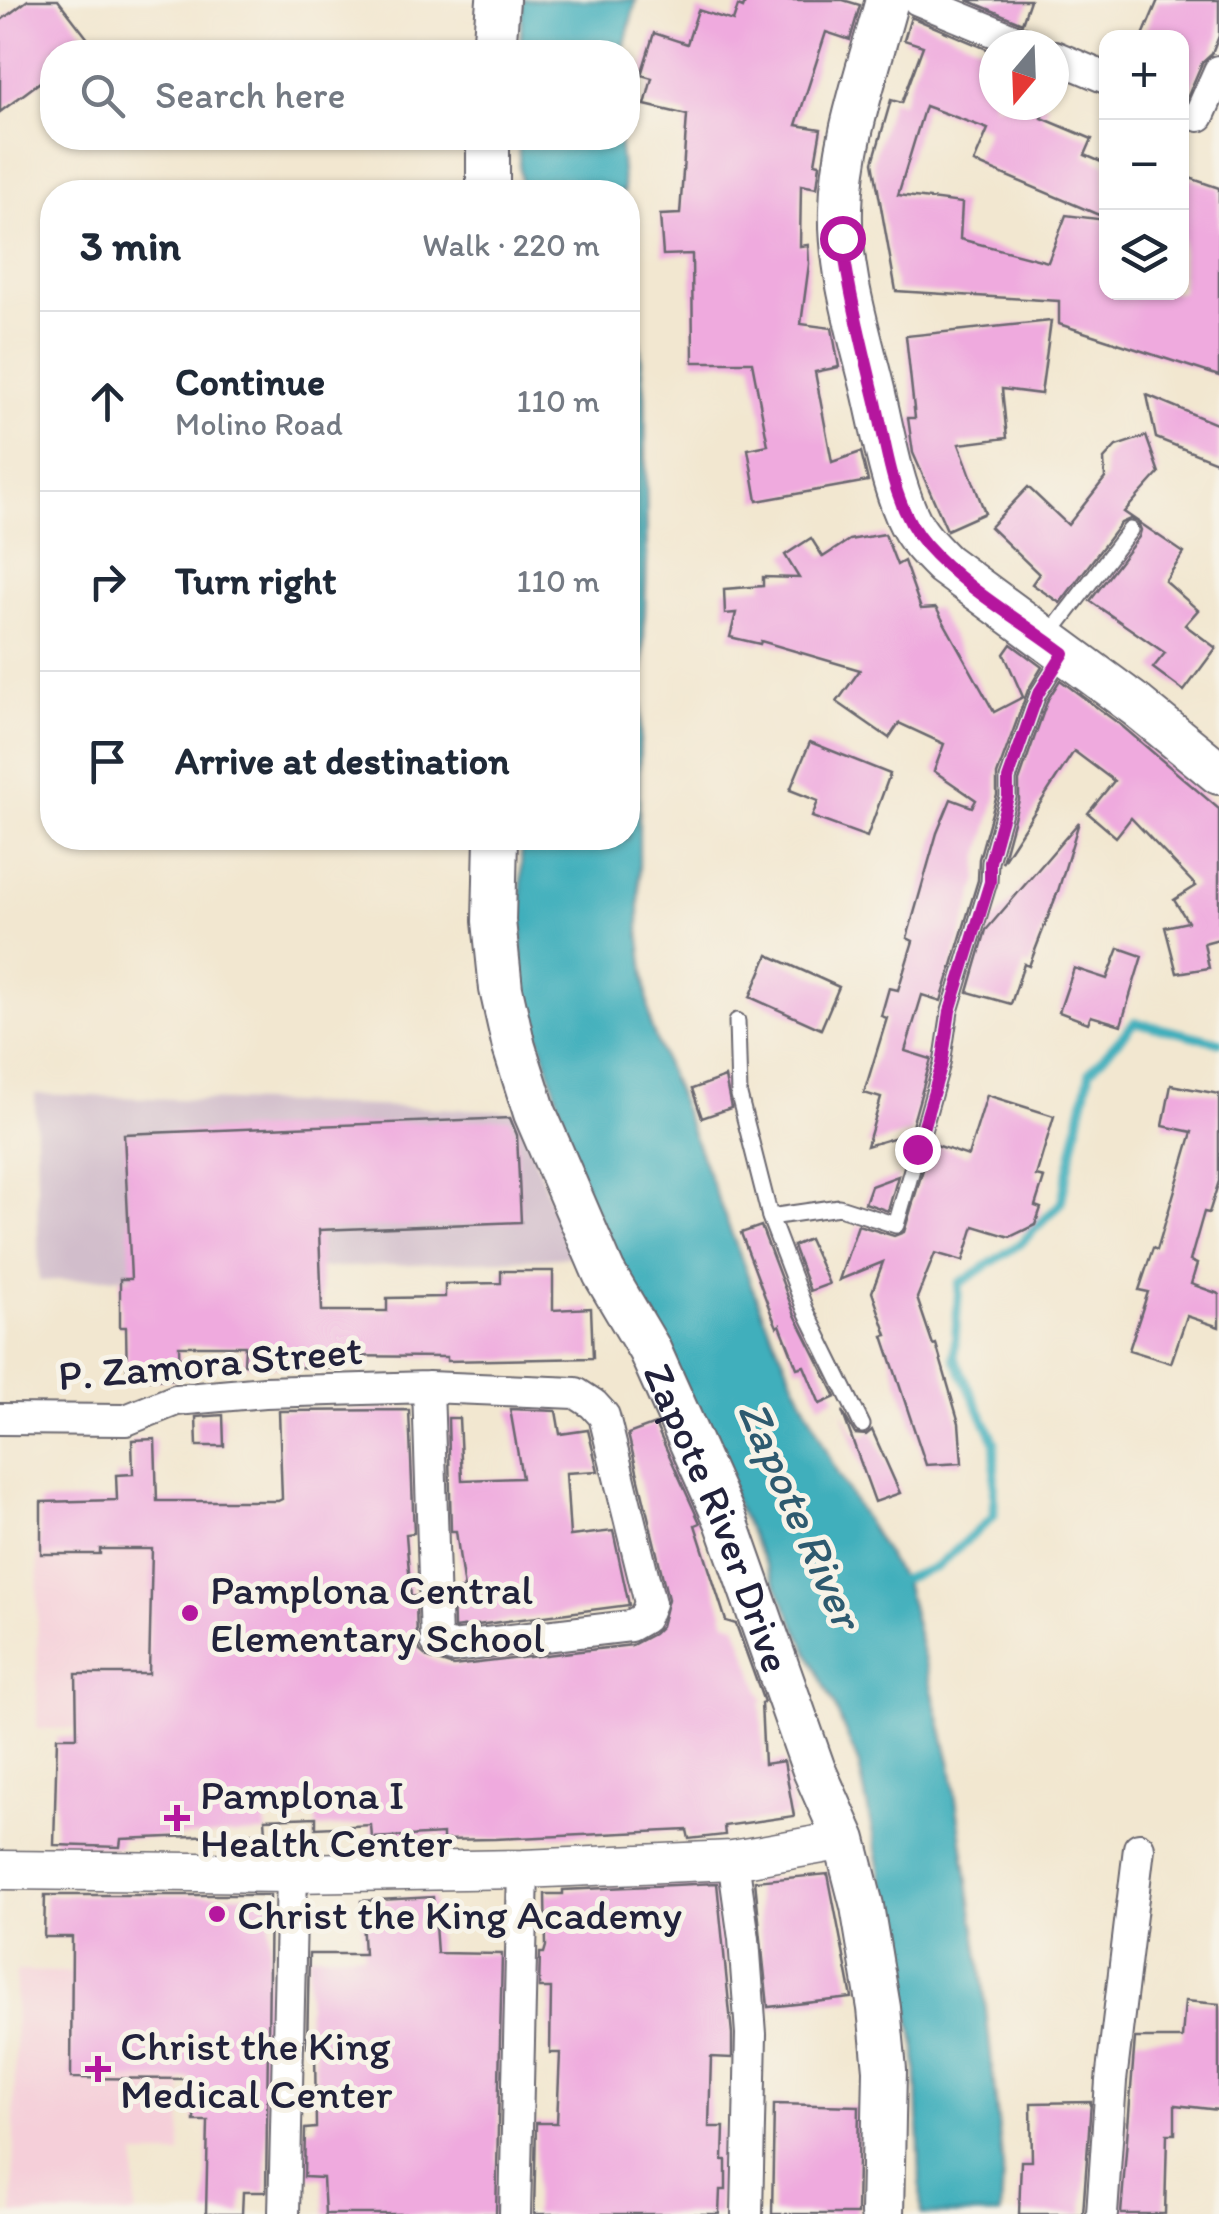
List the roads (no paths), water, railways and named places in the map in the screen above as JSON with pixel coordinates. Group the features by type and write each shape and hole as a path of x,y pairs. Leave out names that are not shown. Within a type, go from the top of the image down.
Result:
{"main road":[{"path":"495,40 498,0"},
{"path":"887,0 850,138 840,208 846,271 896,487 908,520 934,554 1219,773"},
{"path":"488,150 488,180"},
{"name":"Zapote River Drive","path":"496,850 494,921 501,989 535,1114 604,1273 649,1350 726,1521 814,1770 845,1840 862,1906 879,2008 885,2070 882,2214"}],"street":[{"path":"918,0 991,30"},
{"path":"1069,62 1099,75"},
{"path":"1200,116 1219,71"},
{"name":"P. Zamora Street","path":"0,1419 117,1421 143,1416 186,1398 428,1386 566,1392 586,1398 604,1416 650,1603 644,1618 630,1626 452,1647 436,1641 428,1386"},
{"path":"0,1870 292,1873 523,1869 733,1860 845,1840"},
{"path":"1102,2214 1111,2081 1138,1848"},
{"path":"733,1860 751,2034 748,2214"},
{"path":"515,2214 523,1869"},
{"path":"284,2214 292,1873"}],"lane":[{"path":"770,1217 839,1208 896,1225 942,1064 950,1011 990,882 990,862 1008,797 1008,779 1055,646 1130,530"},
{"path":"737,1022 739,1094 770,1217 805,1309 862,1426"}],"water":[{"path":"523,0 636,0 626,40 520,40"},
{"path":"519,150 620,150 623,180 520,180"},
{"path":"640,349 645,395 647,559 640,741"},
{"name":"Zapote River","path":"521,850 639,850 639,932 651,1027 764,1317 837,1473 906,1586 951,1766 984,1991 1003,2169 1001,2214 921,2214 916,2049 859,1765 834,1705 587,1196 522,981"}],"waterway":[{"path":"894,1582 937,1567 994,1516 995,1442 954,1357 959,1284 1021,1243 1061,1203 1090,1071 1135,1022 1219,1042"}],"place":[{"name":"Pamplona Central Elementary School","path":"190,1613"},
{"name":"Pamplona I Health Center","path":"177,1818"},
{"name":"Christ the King Academy","path":"217,1914"},
{"name":"Christ the King Medical Center","path":"98,2069"}]}
